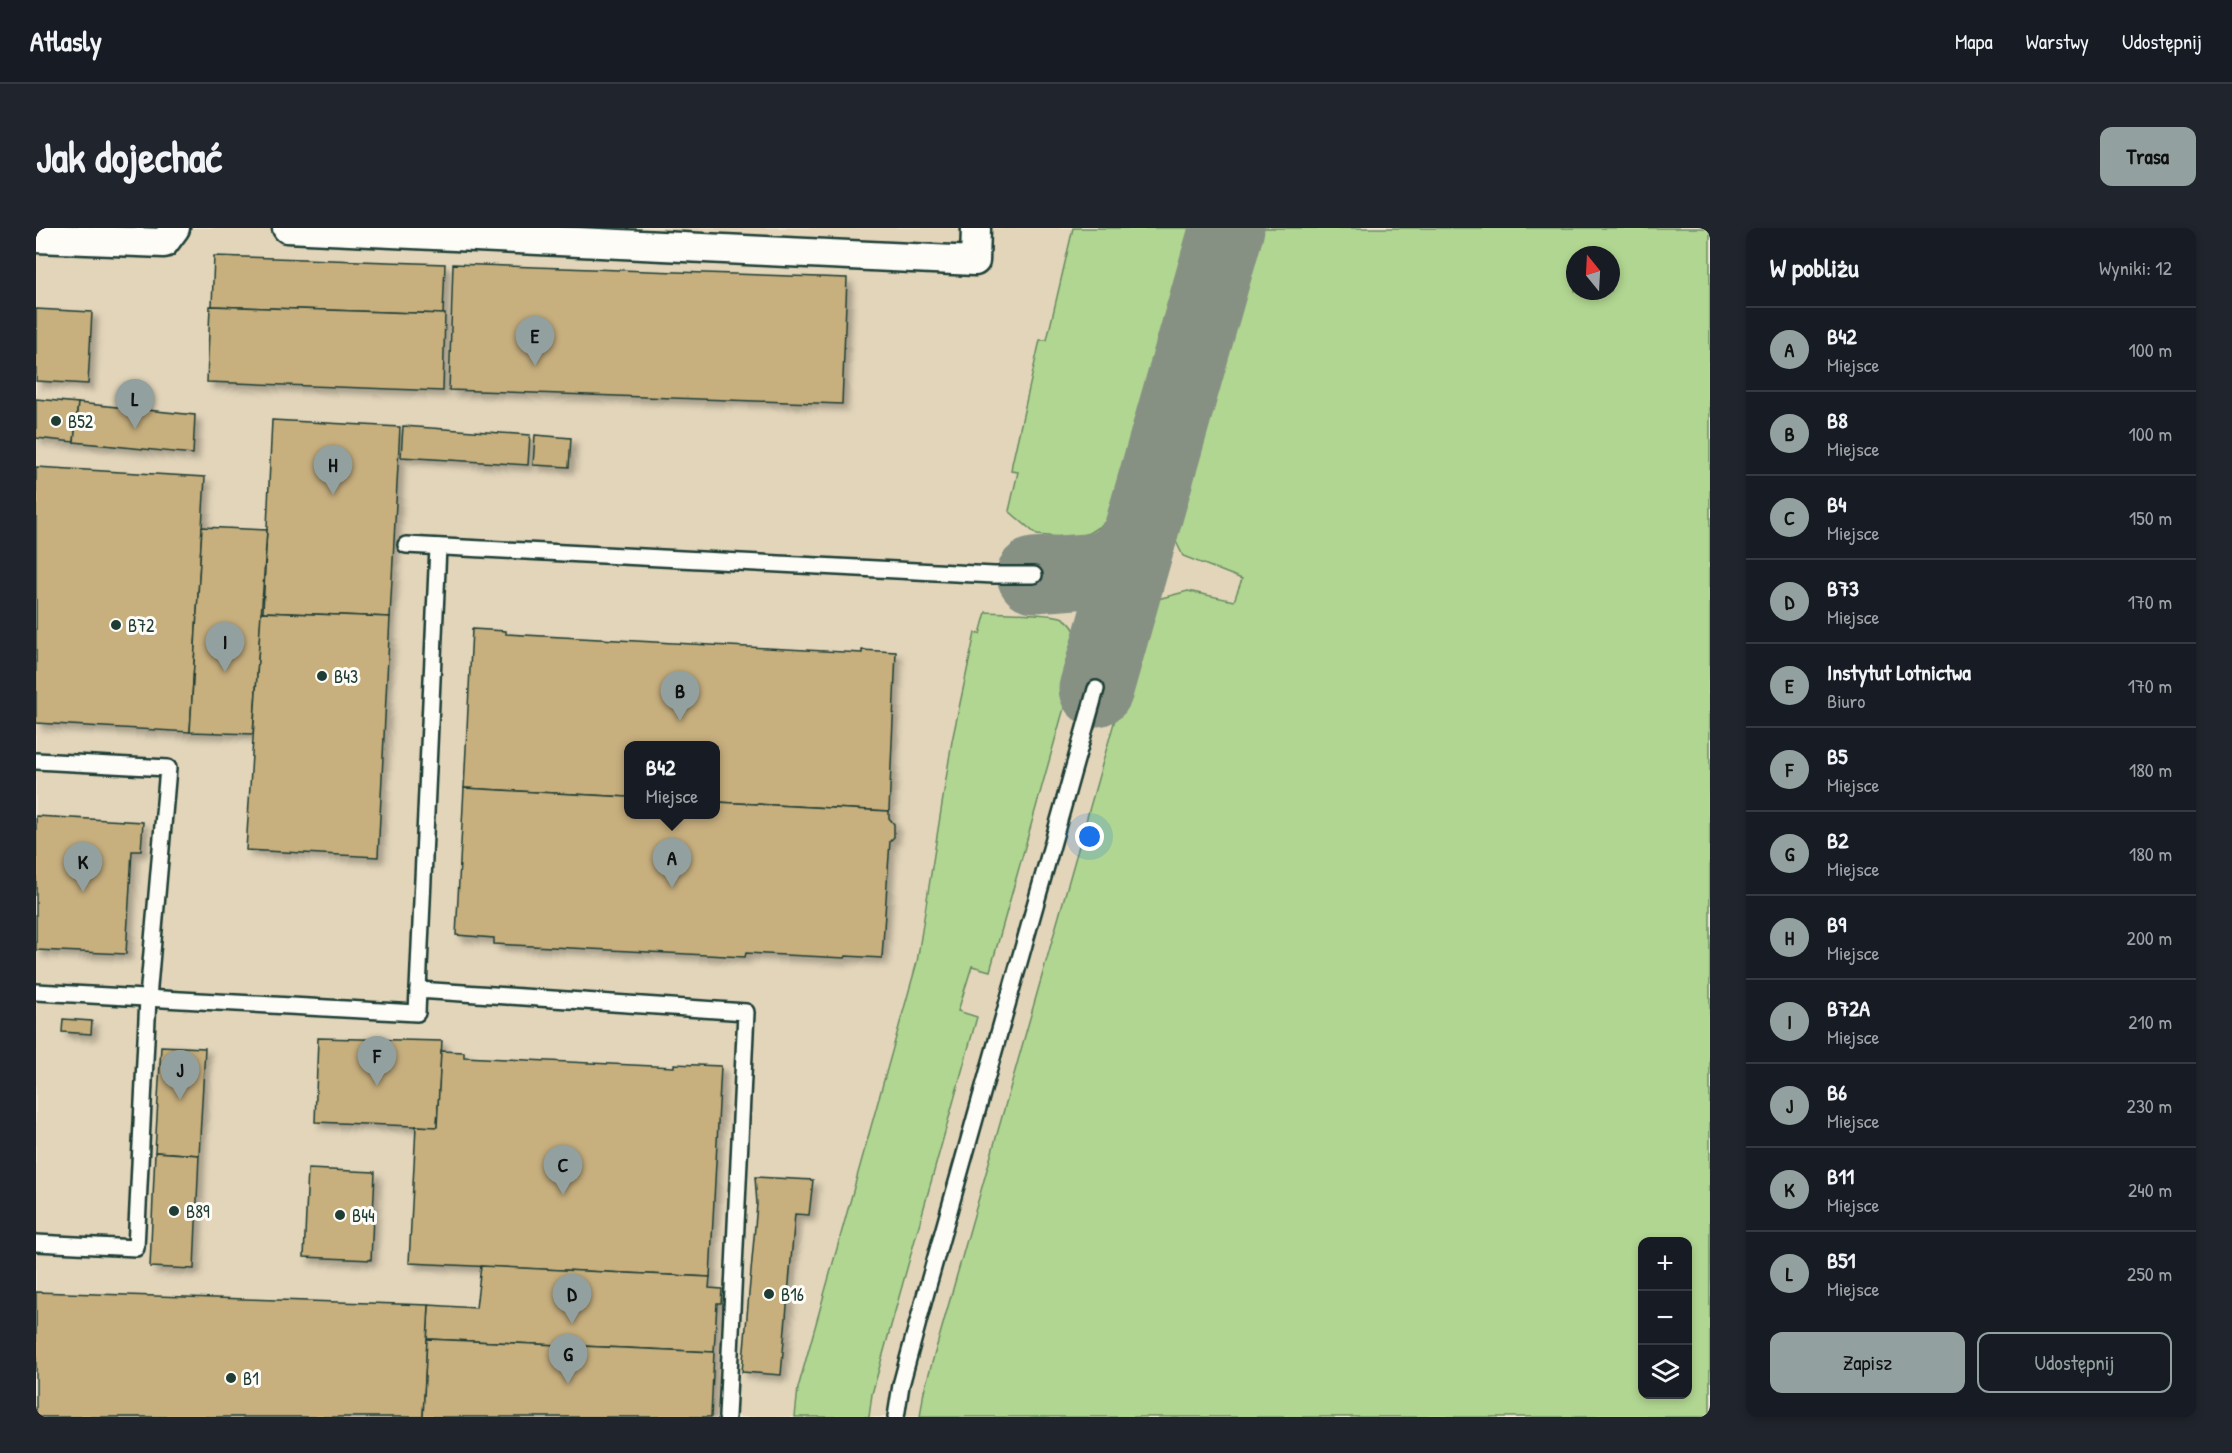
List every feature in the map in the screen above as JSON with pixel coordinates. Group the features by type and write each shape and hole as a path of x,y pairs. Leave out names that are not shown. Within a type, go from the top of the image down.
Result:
{"street":[{"path":"36,238 164,243 174,228"},
{"path":"287,228 975,261 976,228"}],"lane":[{"path":"406,545 994,575 1034,574"},
{"path":"36,992 417,1013 438,547"},
{"path":"896,1417 901,1384 922,1307 1096,688"},
{"path":"36,761 168,768 148,998 136,1248 36,1243"},
{"path":"418,990 746,1012 727,1417"}],"shaded area":[{"path":"36,228 1710,228 1710,1417 36,1417"}],"green space":[{"path":"1073,228 1201,228 1123,500 1103,524 1089,533 1071,538 1037,535 1009,511 1018,472 1011,471 1012,464 1040,340 1047,340"},
{"path":"1254,228 1710,228 1710,1417 920,1417 924,1391 1144,617 1158,599 1188,591 1234,601 1242,579 1183,556 1169,527"},
{"path":"986,612 1038,614 1063,618 1076,632 1080,651 990,971 972,966 958,1011 977,1017 872,1394 869,1417 795,1417 798,1388 917,962 952,741 975,633 980,634"}],"building":[{"path":"214,256 445,264 443,314 212,306"},
{"path":"453,264 847,278 842,404 449,390"},
{"path":"210,306 445,314 443,391 207,382"},
{"path":"36,309 92,312 88,384 36,381"},
{"name":"B52","path":"36,399 78,403 74,442 36,438"},
{"path":"78,403 195,415 193,454 74,442"},
{"path":"272,420 400,427 390,617 263,612"},
{"path":"403,426 530,435 528,465 401,457"},
{"path":"535,435 571,438 569,467 533,465"},
{"name":"B72","path":"36,467 205,477 190,732 36,723"},
{"path":"202,527 267,530 253,734 190,732"},
{"name":"B43","path":"261,612 390,617 378,857 246,850"},
{"path":"472,629 506,631 506,634 862,653 862,650 896,652 889,811 720,802 720,741 624,741 624,797 464,788"},
{"path":"464,788 624,797 624,819 720,819 720,802 889,811 889,818 894,824 894,837 890,841 882,958 746,953 745,957 494,944 494,938 456,935"},
{"path":"36,816 143,822 141,851 132,851 126,954 36,950"},
{"path":"63,1019 92,1021 91,1034 62,1032"},
{"path":"318,1038 442,1041 437,1127 315,1122"},
{"path":"161,1046 205,1048 199,1155 155,1152"},
{"path":"441,1051 464,1052 464,1057 674,1067 674,1064 721,1066 710,1277 409,1263 416,1126 437,1127"},
{"name":"B89","path":"155,1152 199,1155 194,1269 150,1267"},
{"name":"B44","path":"308,1169 375,1172 371,1260 304,1257"},
{"name":"B16","path":"755,1177 813,1180 809,1215 795,1214 781,1375 742,1372 757,1204"},
{"path":"481,1266 710,1277 709,1288 722,1289 721,1303 717,1303 714,1352 427,1339 429,1305 476,1308"},
{"name":"B1","path":"36,1292 429,1305 423,1417 36,1417"},
{"path":"427,1339 714,1352 711,1417 423,1417"}],"taxiway":[{"path":"1096,689 1227,228"},
{"path":"1034,575 1102,570 1120,559 1139,539"}],"place":[{"name":"Instytut Lotnictwa","path":"535,366"},
{"name":"B52","path":"56,421"},
{"name":"B51","path":"135,429"},
{"name":"B9","path":"333,495"},
{"name":"B72","path":"116,625"},
{"name":"B72A","path":"225,672"},
{"name":"B43","path":"322,676"},
{"name":"B8","path":"680,721"},
{"name":"B42","path":"672,888"},
{"name":"B11","path":"83,892"},
{"name":"B5","path":"377,1086"},
{"name":"B6","path":"180,1100"},
{"name":"B4","path":"563,1195"},
{"name":"B89","path":"174,1211"},
{"name":"B44","path":"340,1215"},
{"name":"B16","path":"769,1294"},
{"name":"B73","path":"572,1324"},
{"name":"B1","path":"231,1378"},
{"name":"B2","path":"568,1384"}]}
